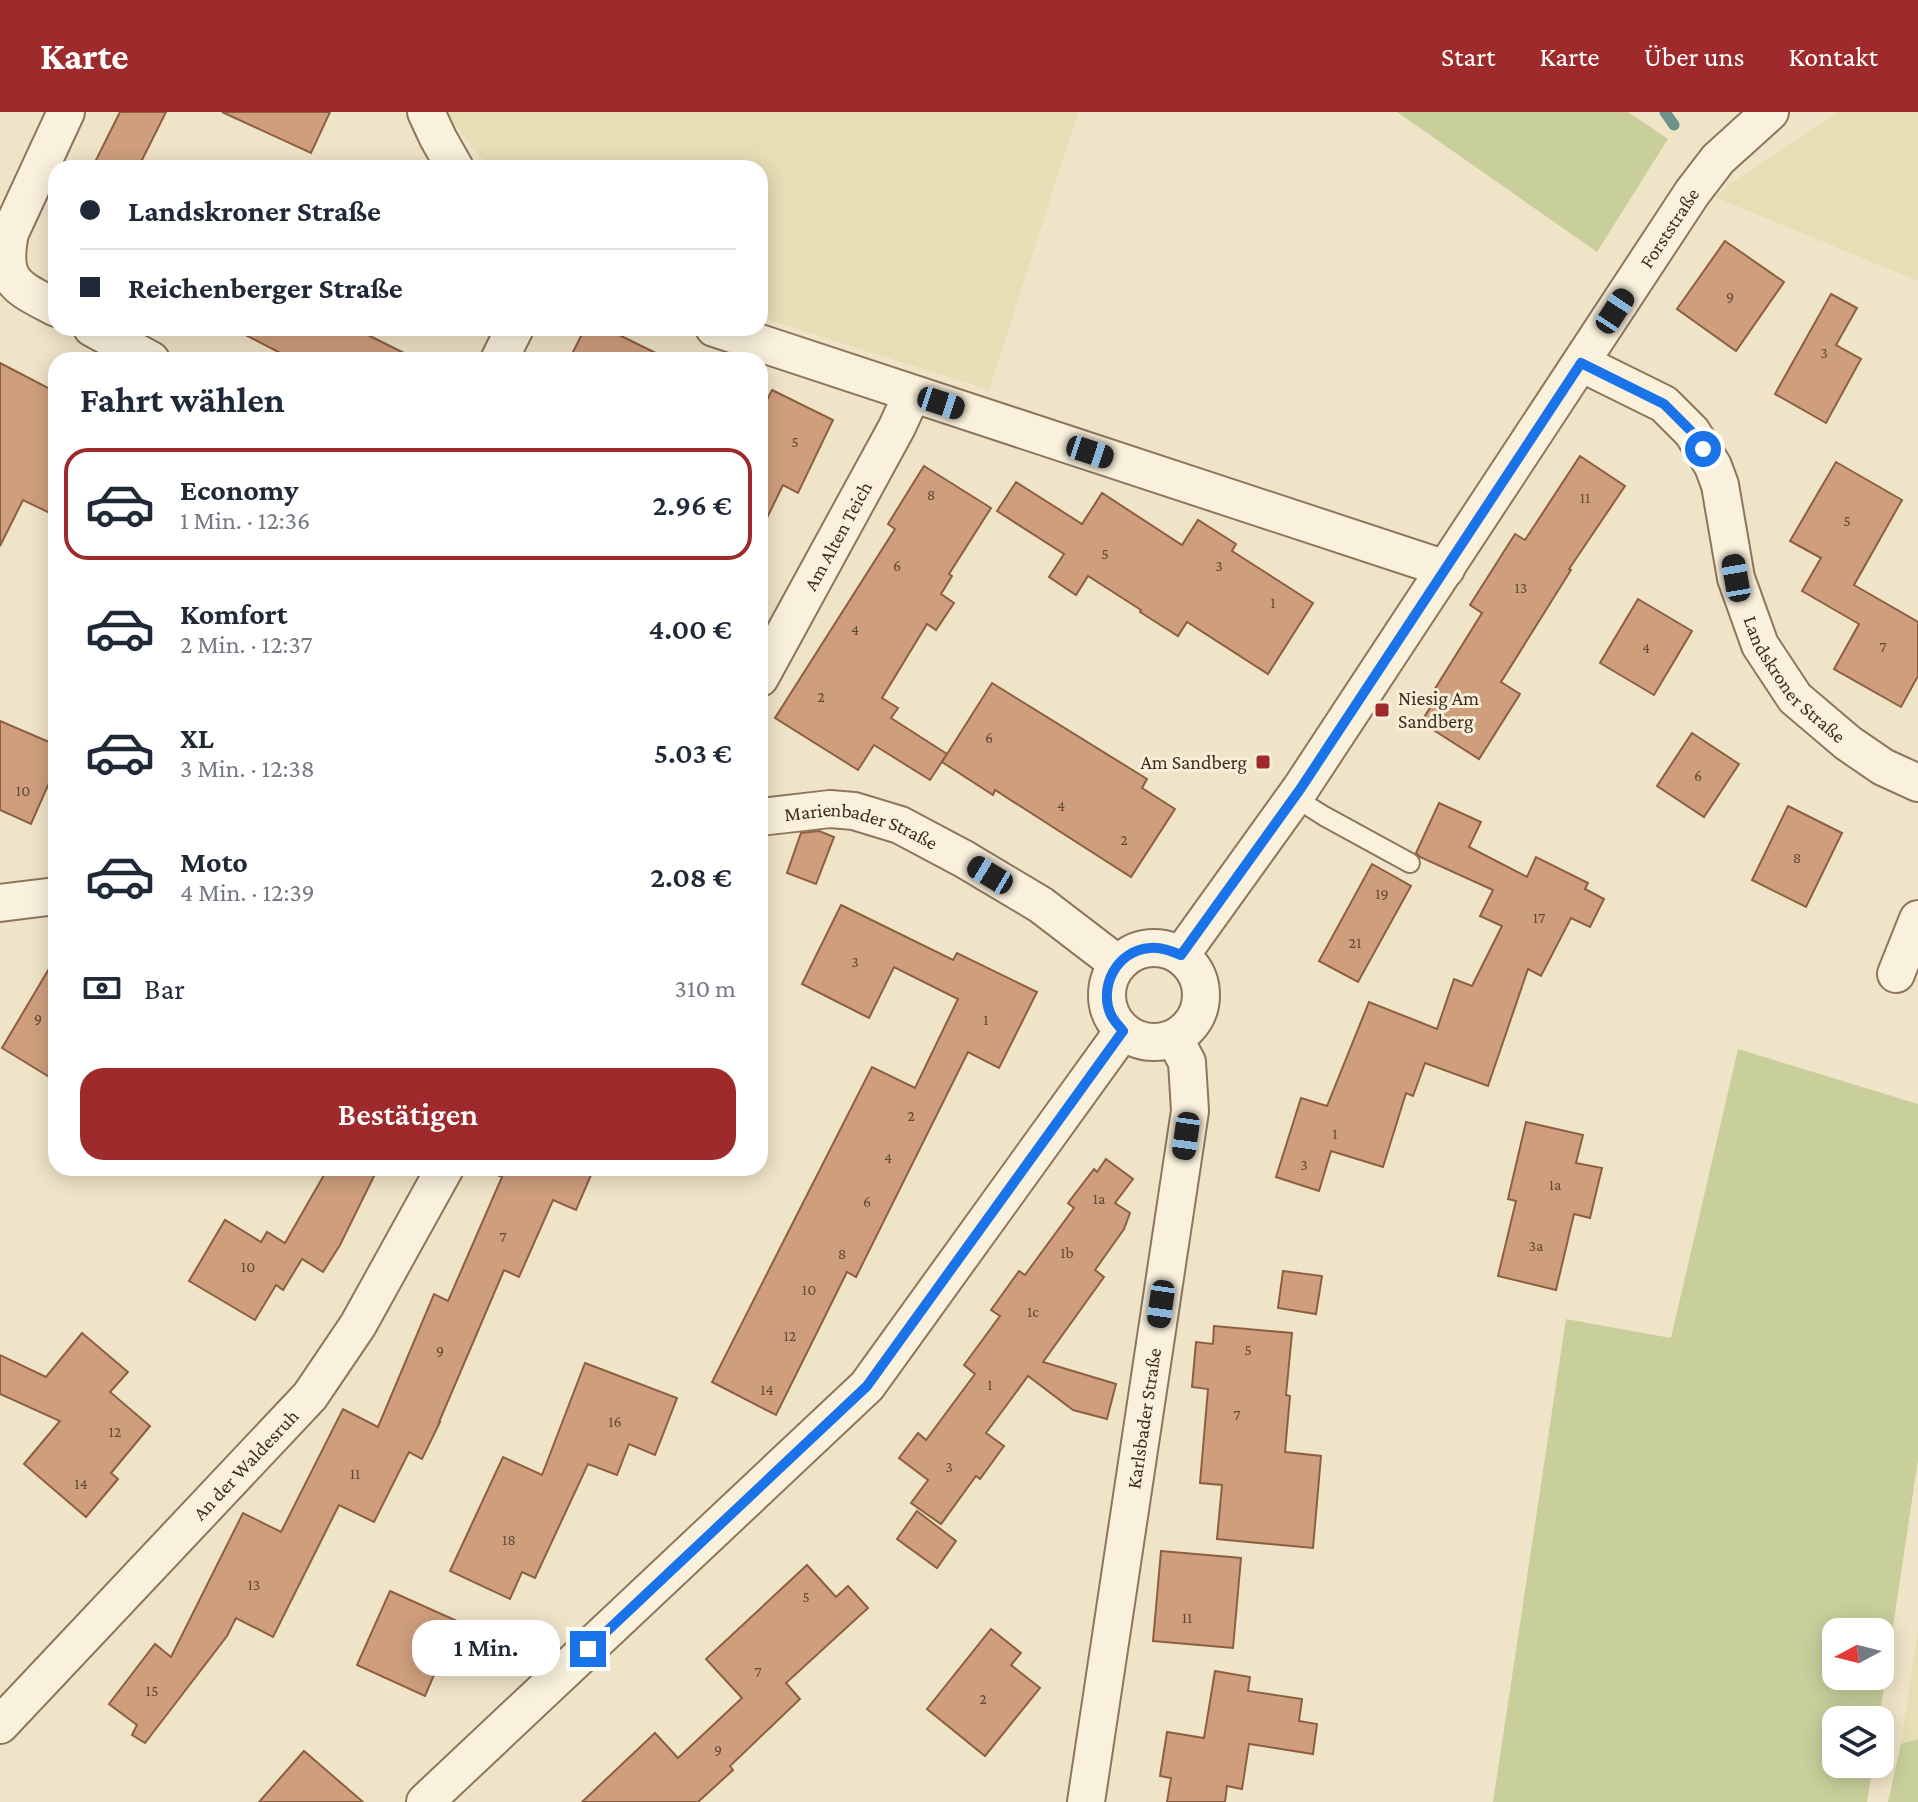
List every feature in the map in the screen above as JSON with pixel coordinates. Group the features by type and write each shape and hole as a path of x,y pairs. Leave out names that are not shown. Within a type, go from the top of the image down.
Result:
{"street":[{"path":"48,303 12,282 4,268 5,250 66,112"},
{"path":"426,112 450,160"},
{"name":"Forststraße","path":"1181,955 1294,797 1692,193 1718,159 1770,112"},
{"path":"107,336 136,352"},
{"path":"738,336 1446,569"},
{"name":"Landskroner Straße","path":"1581,363 1664,404 1692,432 1713,466 1720,485 1736,578 1760,645 1795,698 1848,743 1883,767 1918,783"},
{"name":"Am Alten Teich","path":"768,663 912,394"},
{"name":"Marienbader Straße","path":"768,816 830,809 854,811 900,825 1041,905 1118,964"},
{"path":"0,903 48,897"},
{"path":"1896,974 1918,919"},
{"path":"1148,947 1181,955 1191,965 1201,992 1200,1006 1186,1030 1174,1038 1156,1042 1138,1039 1123,1031 1112,1016 1106,998 1109,980 1118,964 1131,953 1148,947"},
{"path":"425,1802 867,1386 1123,1031"},
{"name":"Karlsbader Straße","path":"1086,1802 1190,1111 1187,1062 1174,1038"},
{"name":"An der Waldesruh","path":"0,1725 310,1396 358,1325 441,1176"}],"lane":[{"path":"1294,797 1410,863"}],"shaded area":[{"path":"445,112 1078,112 989,390 768,320 768,160 483,160"},
{"path":"1838,112 1918,112 1918,281 1715,197"},
{"path":"1918,1630 1918,1739 1901,1744"}],"green space":[{"path":"1397,112 1628,112 1668,139 1597,252"},
{"path":"1738,1049 1918,1104 1918,1460 1894,1620 1822,1618 1822,1690 1884,1690 1881,1706 1822,1706 1822,1778 1871,1778 1867,1802 1493,1802 1566,1319 1671,1338"},
{"path":"1918,1739 1918,1802 1888,1802 1901,1744"}],"building":[{"path":"120,112 166,112 142,160 96,160"},
{"path":"222,112 330,112 311,153"},
{"path":"1725,241 1784,282 1736,351 1677,309"},
{"path":"1831,294 1857,308 1836,345 1861,359 1826,423 1775,394"},
{"path":"248,336 370,336 402,352 278,352"},
{"path":"581,336 621,336 654,352 573,352"},
{"path":"0,363 48,388 48,512 23,500 0,546"},
{"path":"772,390 833,420 798,493 783,485 768,516 768,398"},
{"path":"1580,456 1625,486 1569,569 1501,682 1520,694 1479,759 1421,722 1433,703 1428,700 1482,613 1470,605 1515,534 1525,540"},
{"path":"1836,462 1902,500 1854,585 1918,622 1918,676 1901,707 1834,669 1859,624 1802,591 1821,558 1790,541"},
{"path":"924,466 991,508 949,574 952,576 941,594 954,603 936,630 927,624 882,698 898,708 891,718 947,754 930,780 874,745 858,770 775,718 895,529 888,524"},
{"path":"1016,482 1082,524 1102,493 1182,545 1198,520 1236,544 1232,551 1313,603 1268,674 1187,622 1178,636 1088,576 1076,595 1049,577 1064,554 997,511"},
{"path":"1638,599 1692,631 1654,695 1600,663"},
{"path":"992,683 1147,779 1142,788 1175,809 1131,877 995,790 993,795 942,762"},
{"path":"0,721 48,742 48,785 31,824 0,810"},
{"path":"1692,733 1739,764 1704,817 1657,786"},
{"path":"1439,803 1481,822 1469,847 1527,877 1536,857 1588,883 1585,889 1604,899 1590,927 1571,918 1541,976 1528,969 1488,1086 1425,1063 1413,1096 1406,1093 1383,1167 1331,1151 1319,1191 1276,1177 1301,1098 1327,1106 1369,1002 1437,1029 1454,979 1472,986 1502,926 1480,916 1493,890 1416,853"},
{"path":"1788,806 1842,833 1806,907 1752,880"},
{"path":"819,831 834,837 816,884 787,873 801,833"},
{"path":"1372,864 1411,886 1358,982 1319,961"},
{"path":"841,905 953,960 957,953 1037,992 999,1068 968,1052 856,1277 847,1272 776,1415 712,1382 872,1067 915,1088 958,999 894,967 869,1018 802,984"},
{"path":"48,970 48,1076 2,1048"},
{"path":"1526,1122 1583,1135 1576,1163 1602,1168 1590,1218 1574,1214 1556,1290 1498,1276 1516,1201 1508,1199"},
{"path":"1106,1159 1133,1179 1115,1203 1130,1213 1124,1229 1095,1270 1104,1277 1043,1362 1116,1384 1107,1419 1073,1410 1028,1376 986,1433 1004,1446 980,1479 976,1476 941,1524 911,1503 928,1480 899,1458 918,1433 926,1440 975,1374 964,1365 1000,1316 991,1310 1019,1271 1025,1275 1074,1208 1068,1203 1094,1169 1097,1172"},
{"path":"323,1176 374,1176 323,1272 302,1259 283,1290 276,1285 255,1320 189,1281 225,1220 261,1242 267,1232 285,1243"},
{"path":"500,1176 591,1176 576,1210 553,1200 519,1277 504,1270 422,1459 409,1452 374,1522 339,1505 273,1637 236,1618 227,1636 145,1743 132,1735 137,1725 109,1704 155,1644 171,1657 243,1513 281,1532 343,1409 378,1427 434,1294 448,1301 502,1177"},
{"path":"1283,1271 1322,1276 1316,1314 1278,1308"},
{"path":"1214,1326 1292,1333 1285,1452 1321,1456 1313,1548 1217,1539 1222,1485 1200,1483 1208,1389 1192,1387 1196,1342 1213,1344"},
{"path":"82,1333 128,1372 110,1392 150,1426 111,1473 118,1479 86,1517 24,1464 60,1421 0,1394 0,1355 46,1377"},
{"path":"585,1363 677,1398 655,1455 629,1444 617,1475 588,1464 535,1578 522,1572 510,1599 450,1571 503,1457 542,1475"},
{"path":"917,1511 956,1541 937,1568 897,1539"},
{"path":"1161,1551 1241,1558 1233,1648 1153,1641"},
{"path":"807,1565 836,1597 848,1586 868,1608 786,1683 800,1699 730,1766 733,1770 698,1802 582,1802 655,1733 678,1758 742,1698 706,1659"},
{"path":"390,1591 457,1621 425,1696 357,1665"},
{"path":"991,1629 1021,1653 1011,1665 1040,1688 985,1756 927,1709"},
{"path":"1215,1671 1250,1677 1248,1691 1302,1699 1299,1721 1317,1724 1313,1754 1249,1744 1242,1789 1227,1786 1225,1802 1167,1802 1171,1778 1160,1776 1167,1732 1204,1738"},
{"path":"304,1751 363,1802 259,1802"}],"waterway":[{"path":"1665,112 1674,125"}],"place":[{"name":"Niesig Am Sandberg","path":"1382,710"},
{"name":"Am Sandberg","path":"1263,762"}],"route":[{"path":"588,1649 867,1386 1123,1031 1112,1016 1106,998 1109,980 1118,964 1131,953 1148,947 1181,955 1301,788 1581,363 1664,404 1692,432 1703,449"}]}
